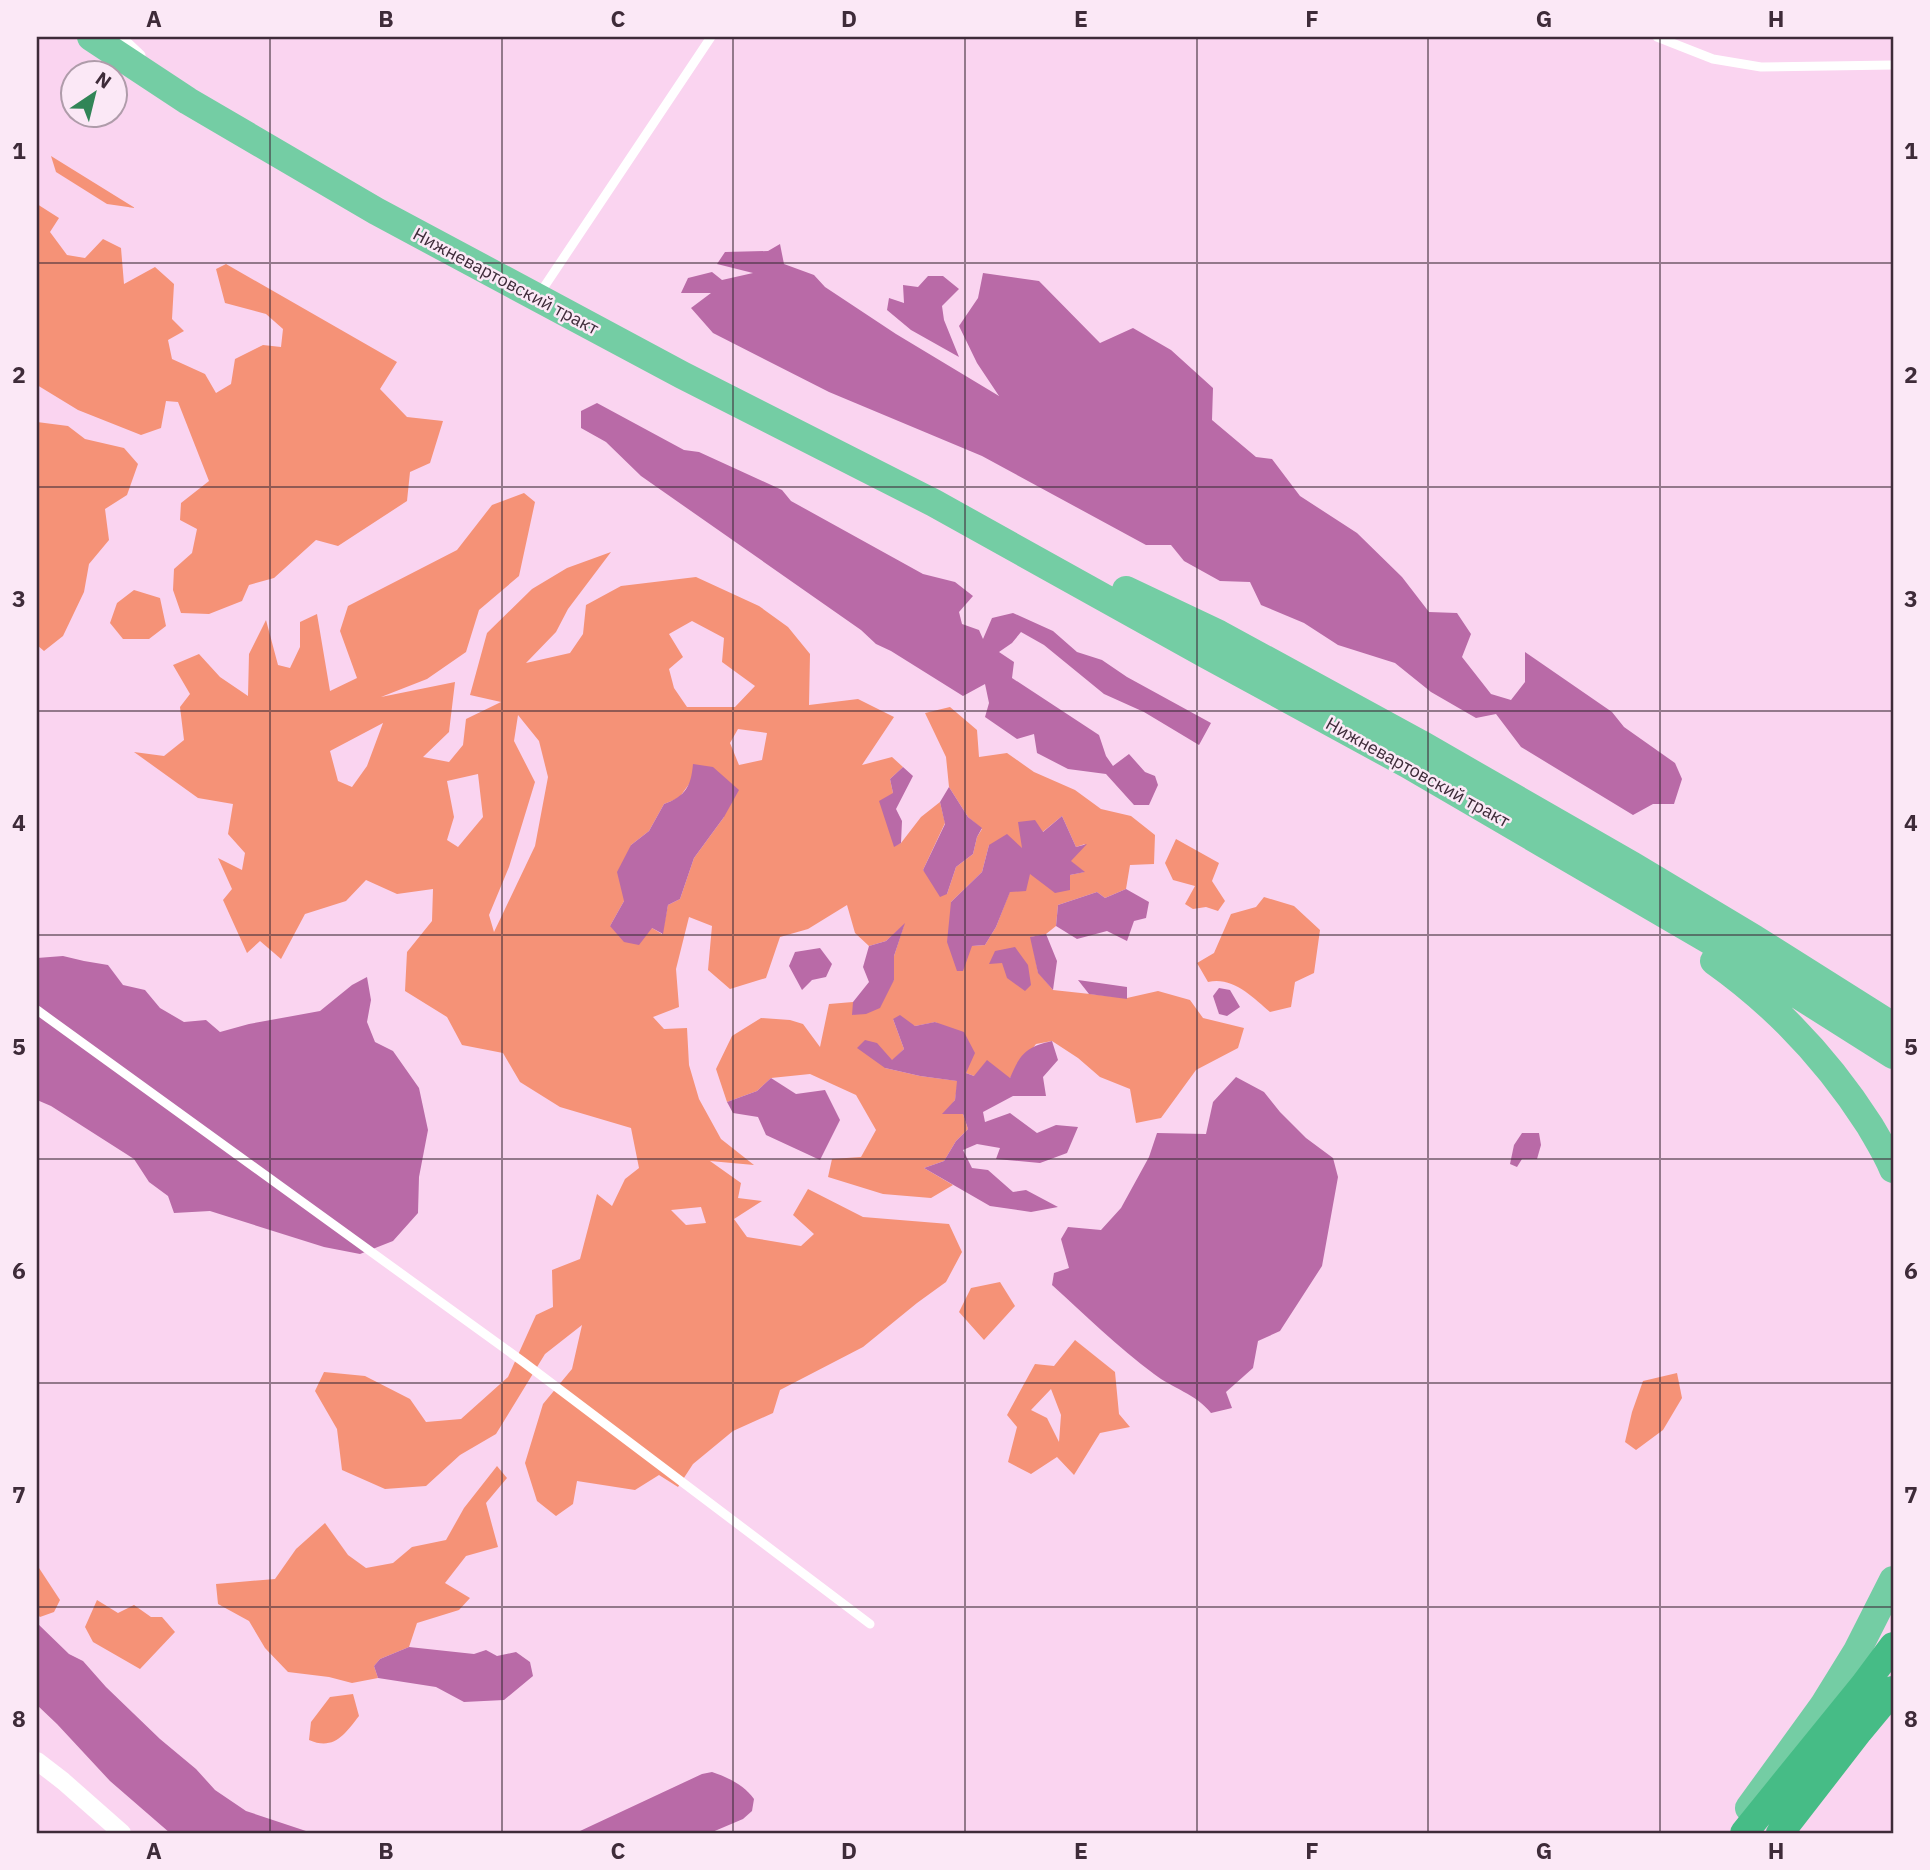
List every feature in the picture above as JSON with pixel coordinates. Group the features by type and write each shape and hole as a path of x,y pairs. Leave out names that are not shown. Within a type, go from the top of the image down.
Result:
{"highway":[{"path":"1744,1833 1893,1646"},
{"path":"1765,1833 1864,1685"},
{"path":"1780,1833 1893,1690"}],"main road":[{"name":"Нижневартовский тракт","path":"91,37 188,101 376,211 682,375 934,503 1406,764 1743,960 1893,1055"},
{"name":"Нижневартовский тракт","path":"934,503 1121,587 1230,640 1419,743 1633,866 1893,1026"},
{"path":"1563,854 1732,974 1775,1011 1820,1058 1855,1103 1888,1155 1893,1169"},
{"path":"1731,1833 1823,1706 1857,1651 1893,1580"}],"street":[{"path":"37,1761 122,1833"}],"lane":[{"path":"122,37 188,101"},
{"path":"537,297 711,37"},
{"path":"1657,37 1713,59 1761,67 1893,65"},
{"path":"37,1010 522,1361 870,1624"}],"shaded area":[{"path":"51,156 135,208 107,204 56,172"},
{"path":"37,204 59,218 50,232 67,255 85,258 103,239 121,248 124,284 155,267 174,284 172,319 184,331 168,340 172,359 205,374 216,393 231,384 235,359 263,345 281,347 283,329 266,314 225,303 216,269 226,264 397,362 380,389 407,417 443,421 430,463 410,472 407,501 338,546 316,540 274,578 249,585 242,601 209,614 181,613 173,590 174,569 192,553 197,529 180,520 181,503 209,481 178,402 166,401 161,428 141,435 78,410 37,385"},
{"path":"780,244 784,264 814,275 825,287 896,334 999,396 977,363 959,326 978,298 983,273 1039,281 1100,343 1133,328 1171,350 1213,388 1212,420 1256,457 1272,459 1300,496 1357,533 1402,577 1429,612 1457,613 1471,634 1462,657 1491,694 1511,700 1525,682 1525,652 1612,712 1624,727 1675,763 1682,779 1674,804 1653,804 1633,815 1521,747 1496,714 1476,718 1431,692 1395,663 1338,645 1304,623 1261,605 1250,582 1220,581 1184,561 1171,545 1146,545 982,456 829,392 713,333 691,308 711,293 681,293 688,278 712,272 722,280 753,273 717,264 725,252 768,251"},
{"path":"928,276 943,276 959,289 942,306 944,320 959,357 911,330 887,310 889,298 904,303 903,285 918,287"},
{"path":"597,403 684,450 699,452 782,490 791,501 923,574 955,582 973,596 959,612 962,624 979,630 983,639 992,618 1013,613 1053,631 1077,652 1102,660 1127,677 1211,723 1199,745 1144,712 1104,694 1044,645 1021,632 999,652 1014,662 1012,678 1099,735 1106,756 1113,766 1129,754 1145,772 1155,776 1158,785 1149,805 1134,805 1106,774 1068,769 1037,753 1034,734 1017,739 985,717 989,703 985,684 963,696 876,644 861,630 641,476 606,442 581,428 581,411"},
{"path":"37,422 68,426 85,439 124,448 138,464 127,495 105,509 109,540 89,564 84,592 63,636 44,651 37,645"},
{"path":"524,493 535,502 519,576 479,610 466,652 427,679 381,697 455,682 449,732 423,757 449,762 463,745 466,719 501,702 470,695 487,633 532,589 567,568 611,552 568,609 556,632 526,663 570,653 583,634 586,605 621,586 696,577 759,606 788,627 810,654 809,705 858,699 894,717 862,765 892,757 903,767 890,779 893,793 894,846 901,843 921,817 940,802 945,823 923,870 947,894 956,867 973,854 982,829 968,817 949,787 946,757 925,713 950,707 977,730 979,757 1007,753 1034,772 1075,790 1101,809 1131,816 1155,835 1154,864 1130,865 1126,889 1105,898 1097,892 1058,905 1056,926 1046,934 1031,937 1038,972 1053,990 1127,998 1158,991 1190,1000 1203,1018 1244,1028 1238,1048 1196,1070 1161,1118 1136,1123 1130,1089 1100,1077 1052,1041 1036,1044 1010,1078 974,1076 966,1073 936,1022 915,1026 893,1019 904,1049 885,1068 958,1081 955,1100 944,1114 963,1114 968,1129 956,1141 944,1161 924,1168 953,1185 931,1198 883,1194 828,1177 832,1159 861,1157 876,1130 856,1095 810,1074 771,1078 757,1091 727,1102 716,1069 732,1036 761,1018 790,1020 803,1024 820,1047 829,1004 853,1002 853,1015 894,980 894,956 904,925 886,941 869,946 855,933 847,905 808,929 780,937 766,978 730,989 708,970 712,926 689,917 676,969 679,1007 653,1017 664,1029 687,1028 689,1065 699,1099 721,1139 754,1165 710,1161 741,1183 738,1198 762,1201 734,1219 747,1237 801,1246 814,1234 793,1215 808,1189 863,1217 949,1224 962,1252 946,1282 863,1347 780,1390 773,1413 733,1431 693,1464 678,1487 659,1475 635,1490 577,1481 573,1504 556,1516 537,1501 525,1463 543,1404 572,1369 582,1325 545,1354 496,1434 460,1455 426,1486 385,1489 342,1470 337,1429 315,1391 324,1372 365,1376 410,1399 426,1422 461,1419 508,1377 536,1315 553,1307 552,1270 580,1259 597,1194 612,1206 625,1179 639,1168 631,1128 560,1107 520,1082 503,1053 462,1045 447,1017 405,991 407,952 432,921 433,889 397,894 366,880 346,901 305,914 281,959 260,941 247,953 223,900 232,889 218,858 242,870 245,853 228,834 233,804 198,798 134,752 164,756 184,740 180,707 190,694 173,665 199,654 220,677 248,696 249,654 266,620 278,665 290,668 300,647 300,622 317,614 330,691 357,678 340,631 348,606 457,550 492,505","holes":["692,621 724,638 722,662 755,686 735,707 687,707 674,688 669,669 683,657 669,634","518,715 539,741 548,777 535,846 494,932 489,915 509,867 535,782 514,741","383,723 367,766 352,787 338,781 330,751","738,729 767,733 762,760 739,765 730,743","478,774 483,817 458,847 447,840 454,817 447,781","692,780 724,817 694,858 680,899 668,905 662,934 652,928 610,926 624,901 631,845 649,831 664,804 679,798","1062,816 1076,847 1085,844 1070,861 1084,872 1070,875 1030,873 1010,891 996,927 985,945 972,946 951,902 982,872 989,845 1022,849","701,1207 706,1223 686,1225 671,1210"]},
{"path":"134,590 160,598 166,626 149,639 123,639 110,623 117,603"},
{"path":"693,764 713,767 739,790 724,817 694,858 680,899 668,905 663,934 652,928 639,945 624,942 610,926 624,901 617,872 631,845 649,831 664,804 678,797 686,789"},
{"path":"903,767 913,776 896,809 902,821 901,843 894,847 879,801 893,793 890,779"},
{"path":"949,787 968,817 982,828 973,854 956,867 947,894 940,897 923,870 945,824 940,802"},
{"path":"1062,816 1076,847 1087,844 1071,861 1085,872 1070,875 1070,890 1055,893 1030,874 1026,891 1010,892 996,927 985,945 972,946 963,971 957,971 947,942 951,902 982,872 989,845 1007,834 1022,848 1018,822 1035,820 1043,832"},
{"path":"1176,839 1219,863 1212,881 1225,901 1218,911 1206,907 1193,909 1185,904 1195,886 1173,880 1165,863"},
{"path":"1126,889 1149,902 1146,918 1134,921 1127,941 1107,931 1077,939 1056,926 1058,905 1097,892 1105,898"},
{"path":"1264,897 1294,906 1320,930 1314,973 1295,982 1291,1007 1270,1012 1234,985 1208,982 1197,963 1214,953 1231,914 1256,907"},
{"path":"905,923 894,956 894,980 880,1008 866,1014 852,1015 853,1002 869,982 863,967 869,946 886,941"},
{"path":"1046,934 1057,961 1053,990 1038,973 1030,937"},
{"path":"1015,947 1028,965 1031,985 1025,991 1007,978 1002,963 989,964 995,951"},
{"path":"820,948 832,964 826,977 812,980 802,990 789,966 795,952"},
{"path":"63,956 108,965 123,985 145,990 160,1008 184,1022 206,1020 220,1032 320,1011 352,985 367,977 371,1000 367,1022 375,1042 393,1051 419,1088 428,1130 419,1177 418,1213 393,1241 360,1254 324,1247 210,1211 174,1213 168,1196 149,1182 134,1159 51,1106 37,1100 37,958"},
{"path":"1078,980 1127,987 1127,999 1089,994"},
{"path":"1219,988 1230,990 1240,1007 1227,1016 1219,1014 1213,996"},
{"path":"900,1015 915,1026 935,1022 964,1032 975,1053 966,1073 974,1076 987,1060 1010,1078 1025,1053 1052,1041 1058,1060 1043,1077 1046,1096 1013,1096 983,1112 985,1122 1010,1113 1037,1133 1056,1125 1078,1127 1067,1153 1040,1163 996,1159 1000,1148 977,1144 963,1150 972,1168 988,1170 1013,1192 1026,1190 1058,1207 1031,1212 990,1206 924,1168 944,1161 956,1141 968,1129 963,1114 942,1114 955,1100 957,1081 885,1068 857,1048 865,1040 877,1043 892,1060 904,1049 893,1019"},
{"path":"1236,1077 1264,1092 1306,1138 1333,1158 1338,1177 1322,1266 1280,1331 1258,1341 1253,1368 1226,1392 1232,1408 1211,1413 1191,1396 1141,1364 1052,1285 1054,1273 1069,1268 1061,1239 1068,1227 1101,1230 1121,1208 1149,1157 1157,1133 1206,1134 1213,1102"},
{"path":"771,1078 796,1094 825,1090 840,1120 820,1160 766,1135 758,1117 733,1113 727,1102 757,1091"},
{"path":"1522,1133 1539,1133 1541,1145 1537,1159 1522,1159 1517,1167 1510,1164 1514,1145"},
{"path":"1000,1282 1015,1306 984,1340 959,1312 971,1288"},
{"path":"1075,1340 1115,1372 1119,1414 1130,1427 1100,1433 1074,1475 1057,1457 1031,1474 1008,1462 1017,1427 1007,1415 1035,1364 1054,1366","holes":["1051,1389 1061,1415 1059,1442 1047,1418 1031,1410"]},
{"path":"1677,1373 1682,1398 1663,1430 1636,1450 1625,1442 1643,1381"},
{"path":"497,1466 507,1478 486,1503 498,1547 466,1556 445,1583 470,1598 459,1610 417,1623 409,1647 380,1659 374,1666 378,1678 352,1683 288,1672 265,1648 249,1621 218,1604 216,1584 275,1579 296,1549 325,1523 348,1555 366,1568 393,1563 412,1547 446,1540 464,1508"},
{"path":"37,1568 60,1600 54,1612 40,1617 37,1614"},
{"path":"97,1600 118,1613 134,1605 151,1617 162,1617 175,1632 140,1669 93,1642 85,1627"},
{"path":"37,1623 69,1654 83,1661 106,1687 196,1769 215,1790 246,1811 312,1833 170,1833 110,1781 37,1705"},
{"path":"409,1647 474,1654 486,1650 497,1656 516,1652 530,1662 533,1676 504,1700 464,1702 436,1687 378,1678 374,1666 380,1659"},
{"path":"353,1694 359,1716 344,1734 332,1742 318,1743 309,1740 311,1722 330,1697"},
{"path":"712,1772 736,1782 754,1799 752,1811 743,1819 710,1833 569,1833 580,1831 702,1774"}]}
